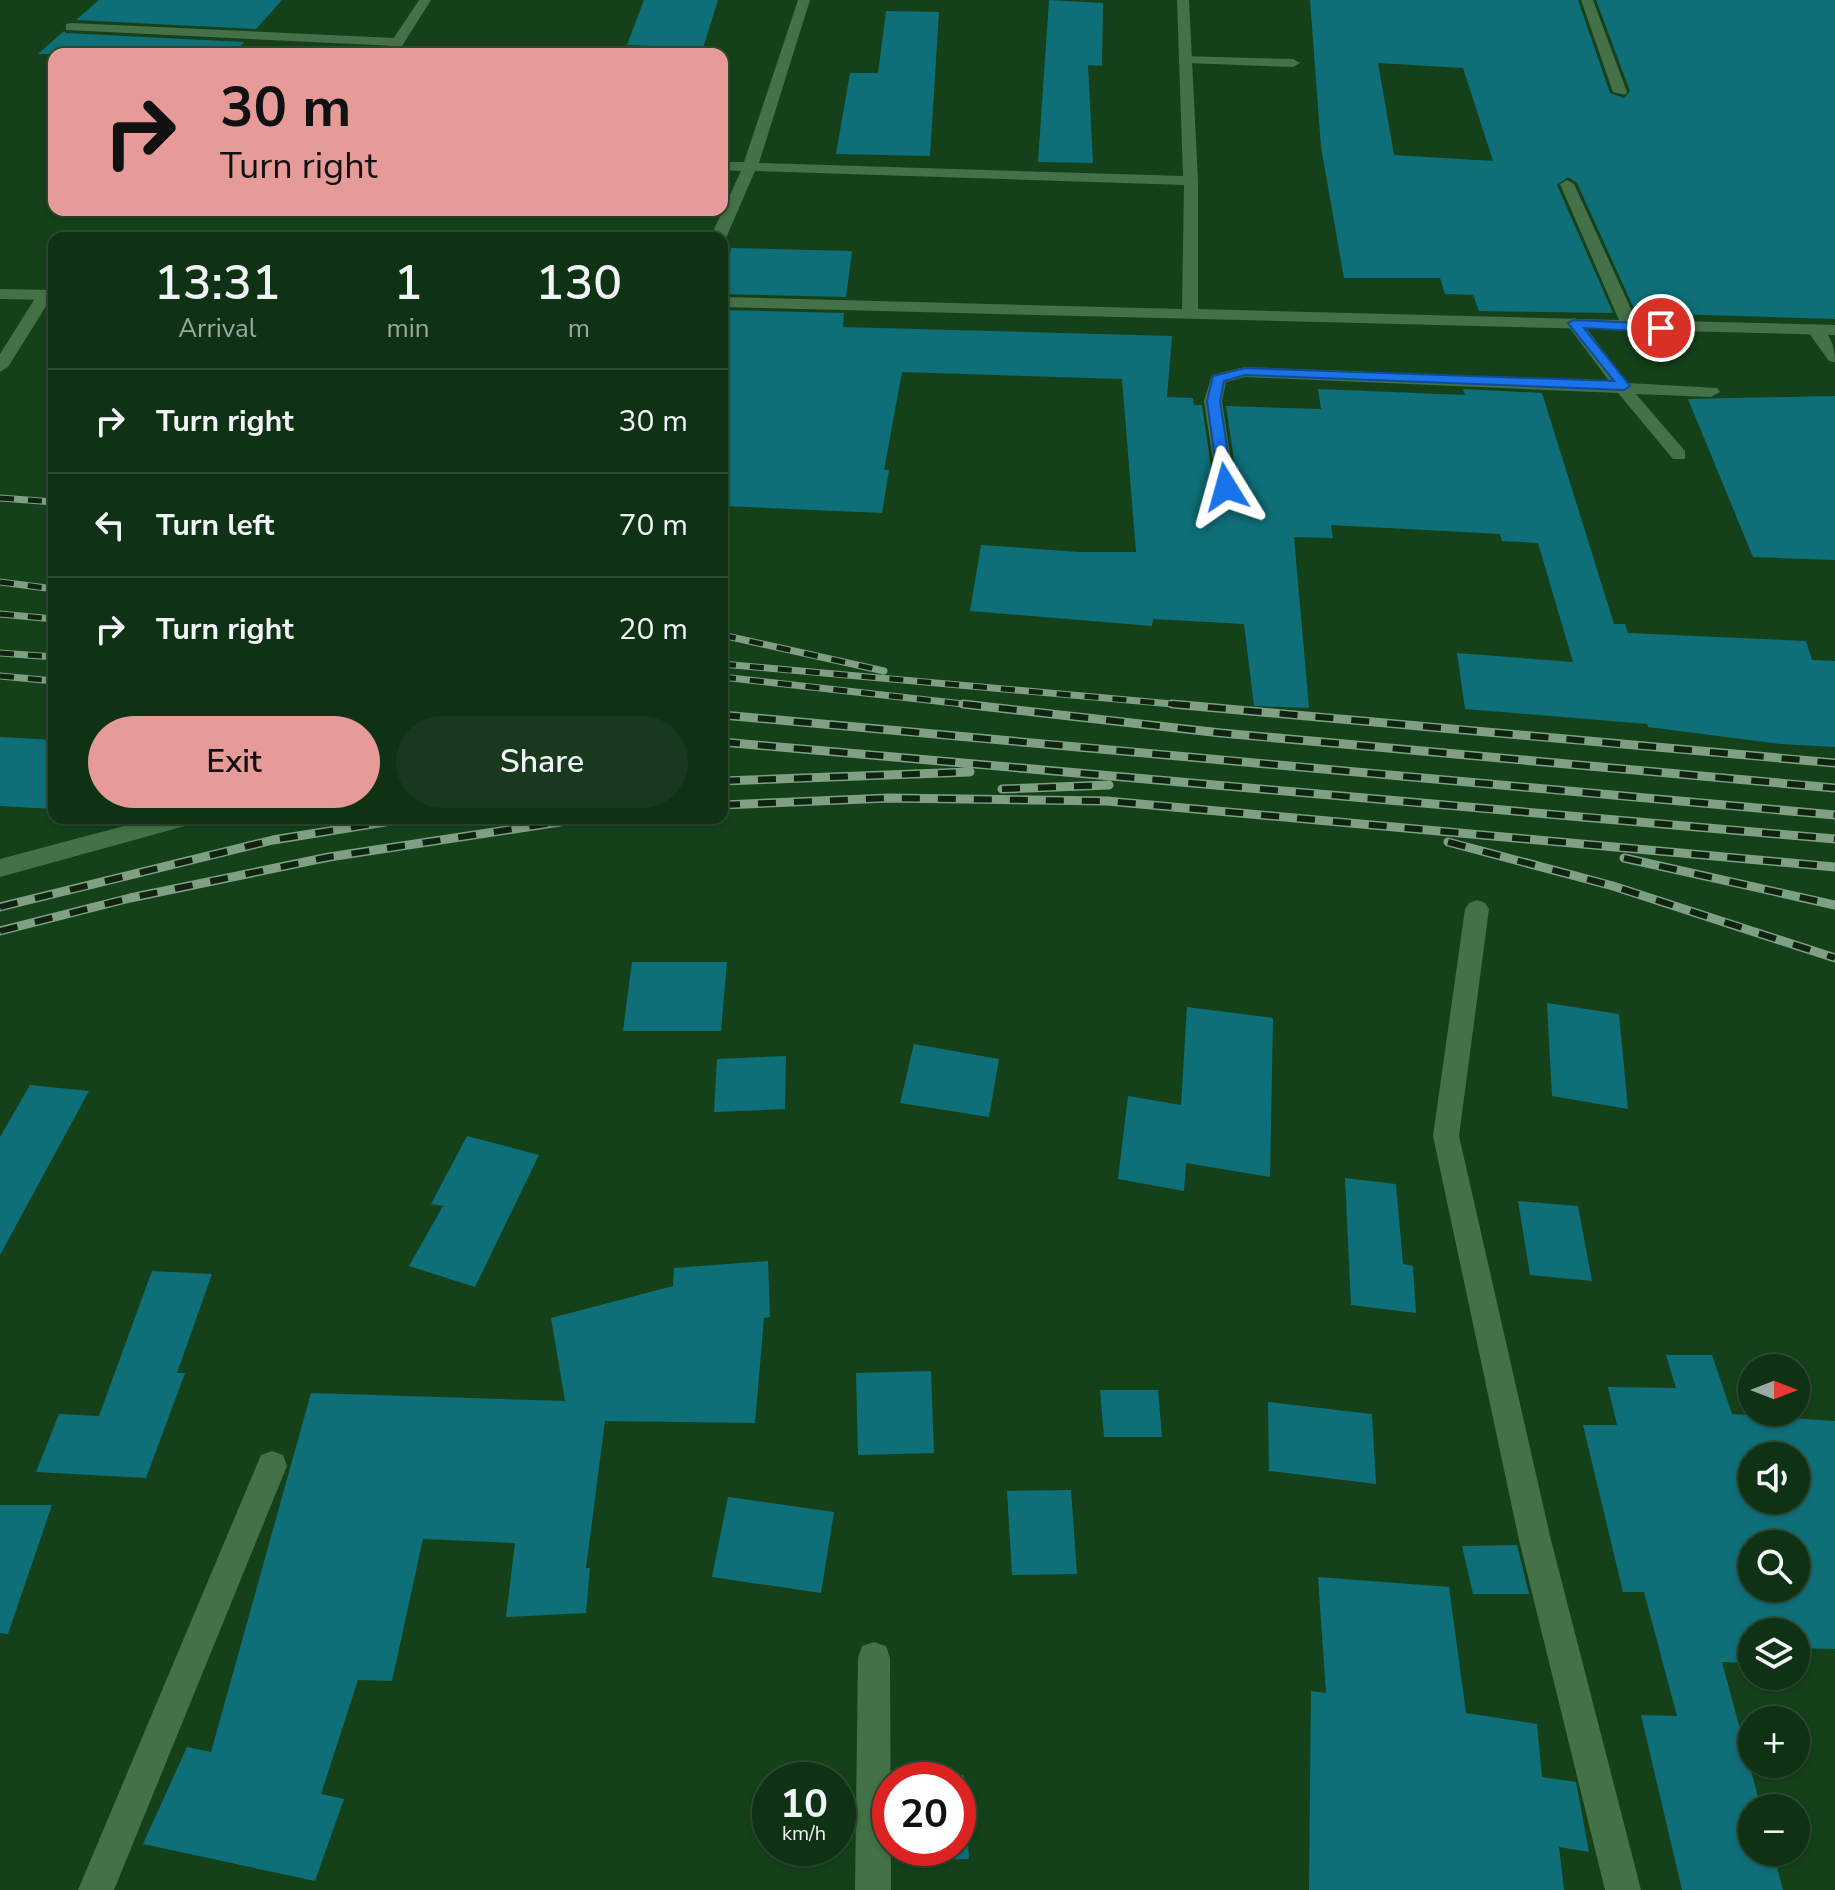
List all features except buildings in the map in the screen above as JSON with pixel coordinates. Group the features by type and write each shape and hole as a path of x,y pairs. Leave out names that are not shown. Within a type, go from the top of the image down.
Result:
{"street":[{"path":"71,27 393,48 425,0"},
{"path":"728,216 750,167 804,0"},
{"path":"1183,0 1191,181 1190,314"},
{"path":"1587,0 1620,92"},
{"path":"1186,59 1293,63"},
{"path":"728,166 1191,181"},
{"path":"1567,184 1631,327"},
{"path":"0,294 48,295"},
{"path":"0,367 48,298"},
{"path":"728,302 1835,330"},
{"path":"1574,323 1624,386 1646,423 1679,455"},
{"path":"1814,329 1835,357"},
{"path":"1226,487 1213,401 1218,379 1245,372 1711,392"},
{"path":"0,868 163,824"},
{"path":"1477,909 1446,1136 1535,1540 1623,1890"},
{"path":"96,1890 272,1466"},
{"path":"873,1890 874,1658"}],"railway":[{"path":"0,498 48,502"},
{"path":"0,582 48,588"},
{"path":"0,614 48,618"},
{"path":"728,636 884,671"},
{"path":"0,653 48,657"},
{"path":"728,665 1195,706"},
{"path":"0,676 48,680"},
{"path":"728,678 981,706"},
{"path":"963,704 1221,733 1835,788"},
{"path":"1172,704 1835,763"},
{"path":"728,716 1835,815"},
{"path":"728,743 1835,839"},
{"path":"728,781 970,772"},
{"path":"1002,789 1109,785"},
{"path":"728,805 889,798 1107,801 1835,867"},
{"path":"0,907 273,840 373,824"},
{"path":"0,931 130,898 329,857 546,824"},
{"path":"1448,842 1613,886 1835,958"},
{"path":"1624,858 1835,905"}],"route":[{"path":"1226,487 1213,401 1218,379 1245,372 1624,386 1574,323 1661,328"}]}
